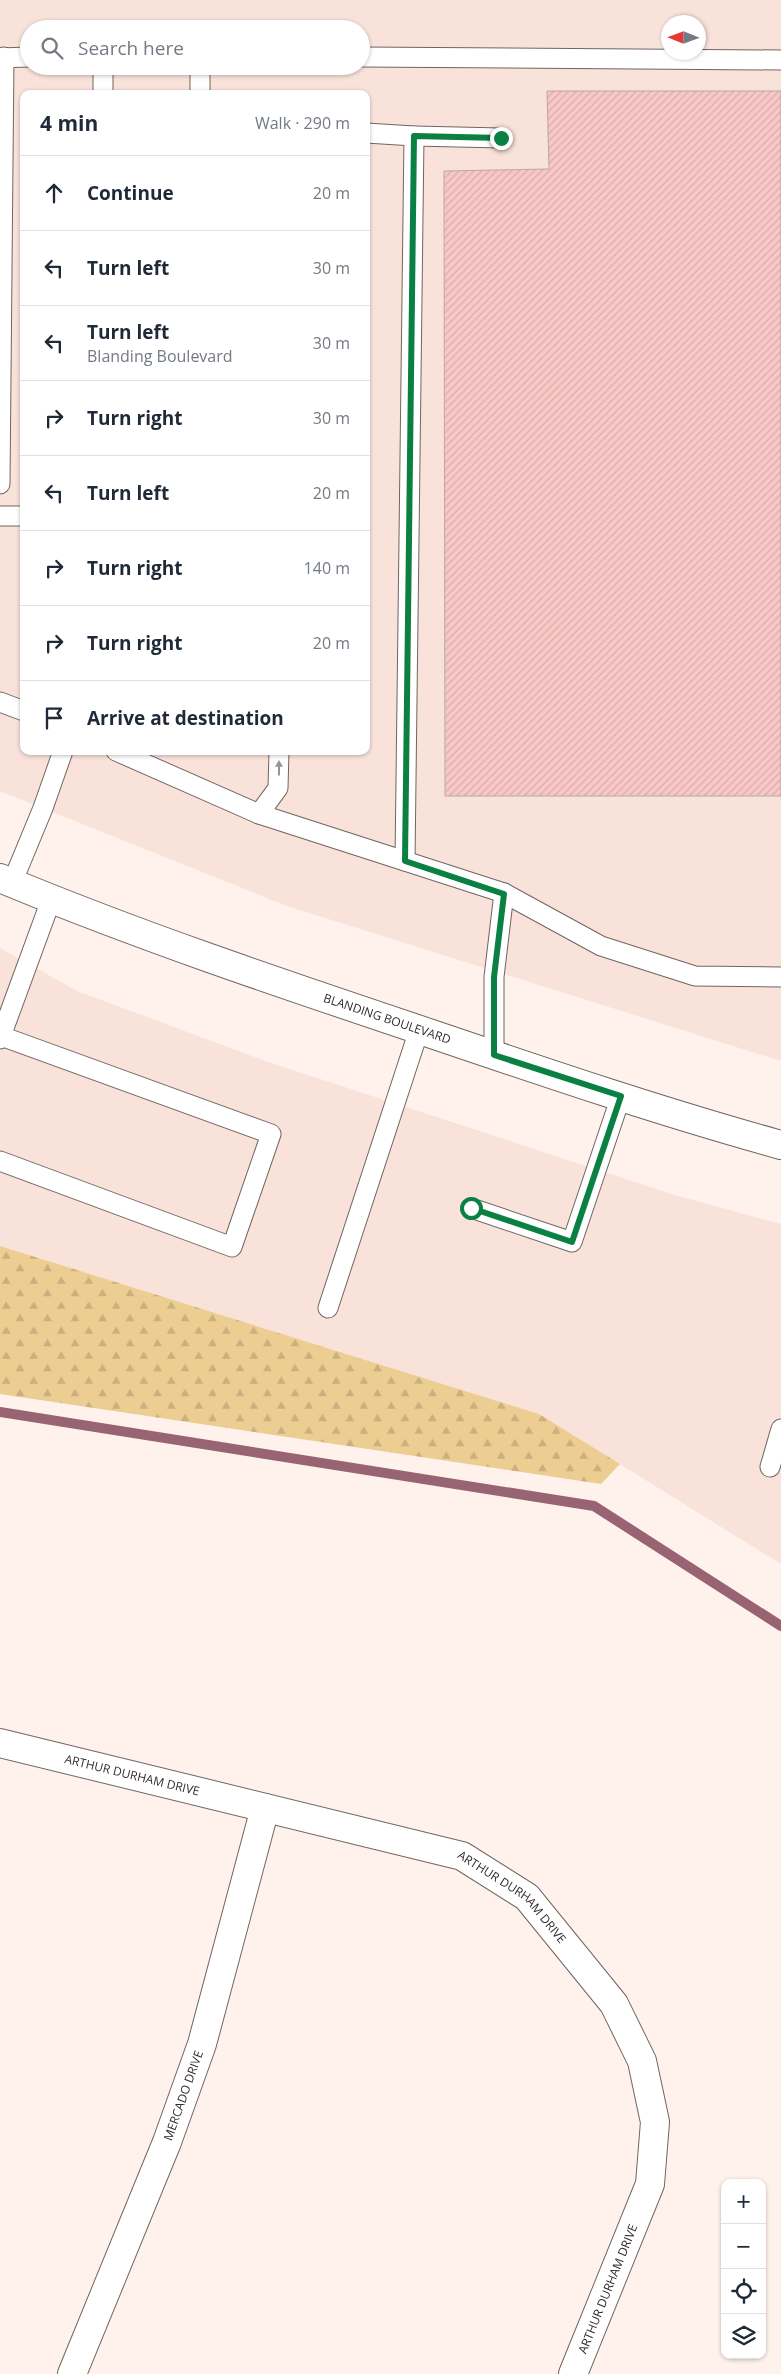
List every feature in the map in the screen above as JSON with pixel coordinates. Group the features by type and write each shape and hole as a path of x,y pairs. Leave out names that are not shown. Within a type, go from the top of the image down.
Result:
{"street":[{"name":"BLANDING BOULEVARD","path":"6,880 51,900 288,986 621,1096 781,1145"},
{"name":"ARTHUR DURHAM DRIVE","path":"0,1743 462,1856 527,1897 614,2004 642,2061 655,2122 650,2184 573,2374"},
{"name":"MERCADO DRIVE","path":"72,2374 167,2142 202,2044 265,1808"}],"lane":[{"path":"0,484 2,58 20,57"},
{"path":"370,57 781,60"},
{"path":"103,75 103,90"},
{"path":"200,75 200,90"},
{"path":"370,133 501,138"},
{"path":"405,861 414,136"},
{"path":"0,516 20,516"},
{"path":"0,702 20,710"},
{"path":"6,880 39,819 62,755"},
{"path":"125,755 259,814 504,894 601,946 695,976 781,977"},
{"path":"259,814 278,788 279,755"},
{"path":"494,1055 494,977 504,894"},
{"path":"0,1161 232,1246 271,1134 0,1037 51,900"},
{"path":"328,1308 419,1030"},
{"path":"471,1208 572,1242 621,1096"},
{"path":"770,1467 781,1429"}],"shaded area":[{"path":"0,0 781,0 781,1061 287,906 0,791"},
{"path":"0,948 77,991 268,1062 678,1196 781,1224 781,1564 539,1414 0,1246"}],"green space":[{"path":"0,1246 539,1414 620,1464 601,1484 0,1394"}],"building":[{"path":"547,91 781,91 781,796 445,796 444,171 549,169"}],"waterway":[{"path":"0,1412 594,1506 781,1626"}],"route":[{"path":"471,1208 572,1242 621,1096 494,1055 494,977 504,894 405,861 414,136 501,138"}]}
